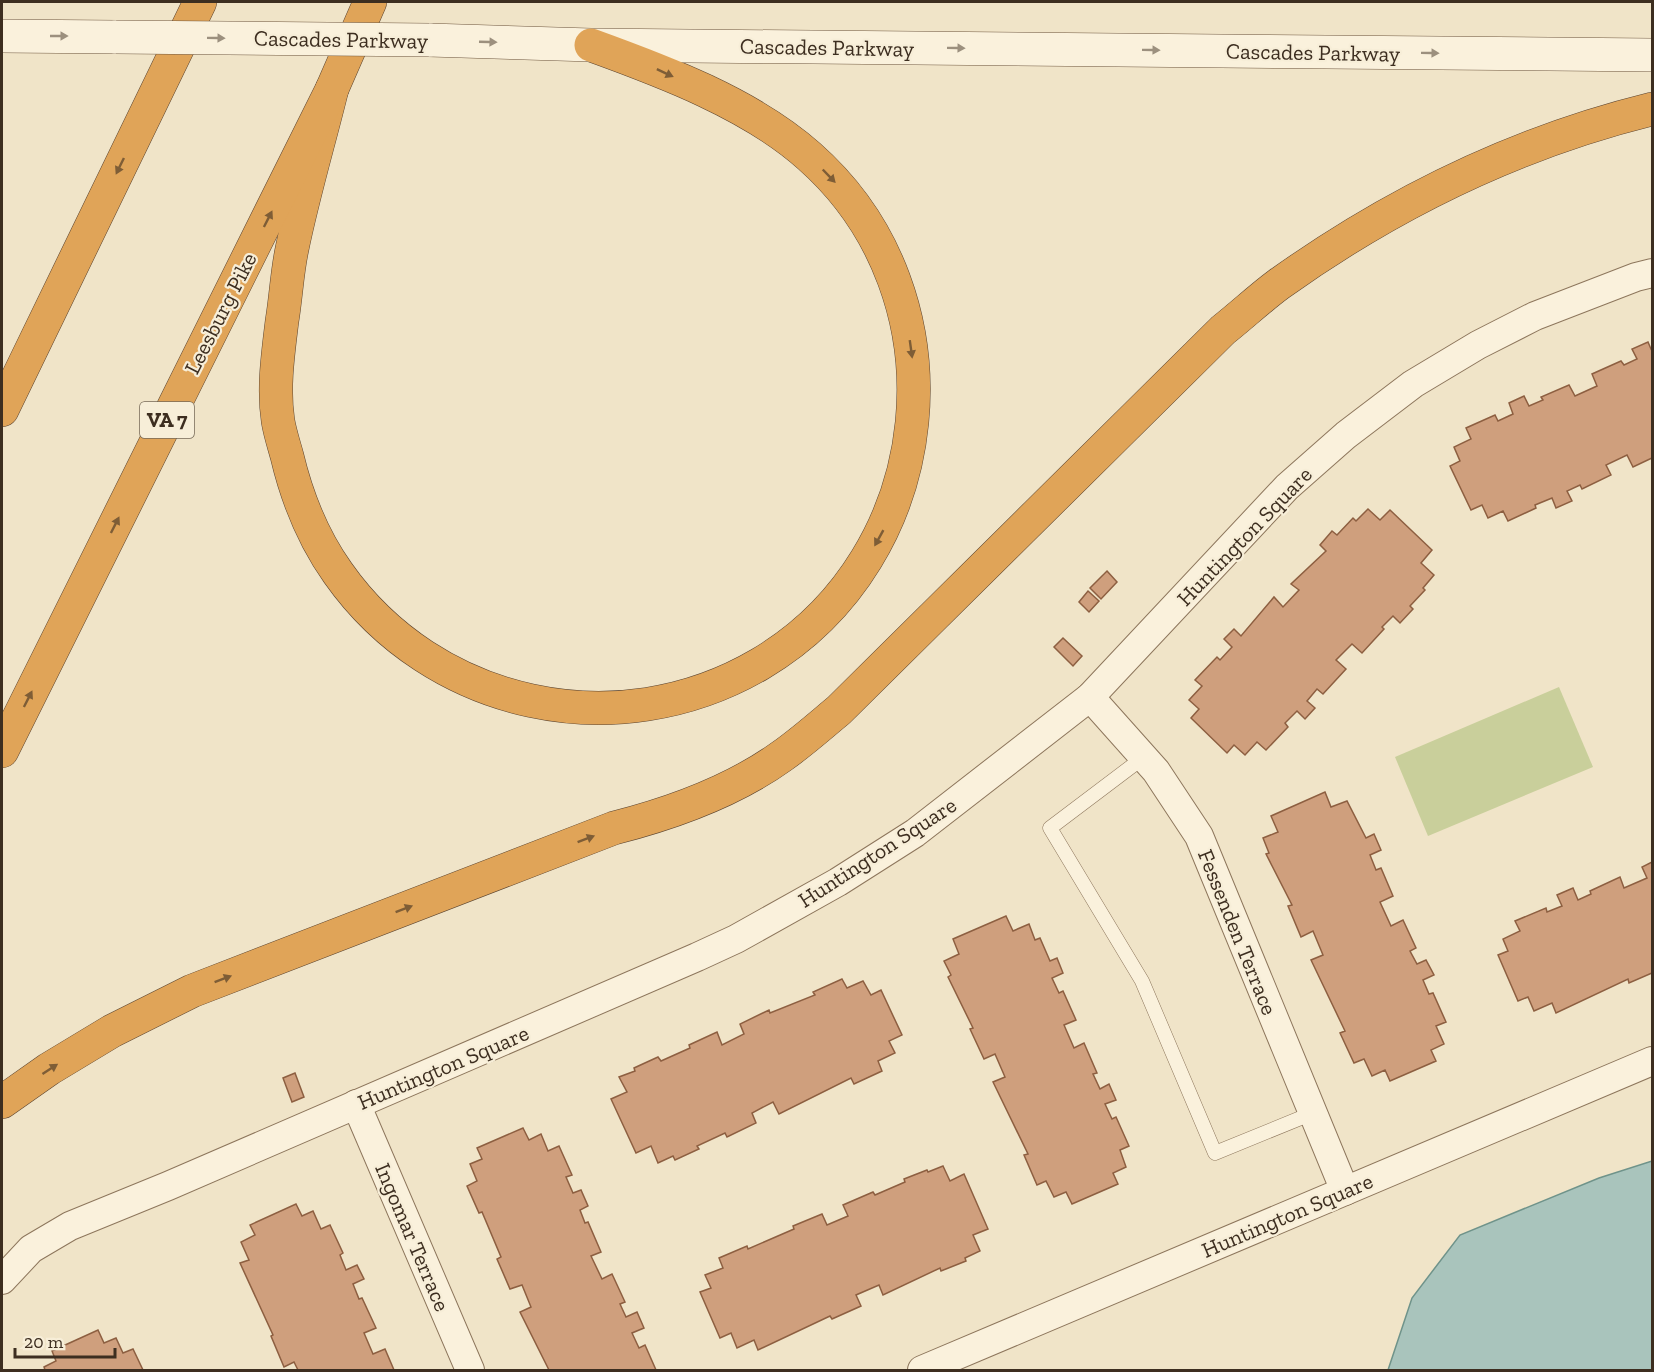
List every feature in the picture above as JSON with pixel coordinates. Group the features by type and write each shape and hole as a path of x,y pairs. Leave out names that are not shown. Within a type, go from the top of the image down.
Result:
{"highway":[{"path":"2,410 200,2"},
{"name":"Leesburg Pike","path":"2,752 332,89 370,2"},
{"path":"332,89 292,250 277,364 278,420 291,473 318,541 337,572 361,602 386,627 414,650 471,681 514,697 550,705 623,708 660,703 730,680 762,663 820,618 855,576 884,528 908,459 913,423 912,349 905,313 878,244 860,213 811,158 783,134 724,101 651,67 591,45"},
{"path":"2,1102 49,1069 112,1031 192,991 614,828 685,807 751,775 782,756 840,710 1223,330 1277,285 1344,240 1458,177 1561,135 1653,109"},
{"path":"2,396 31,348"}],"main road":[{"name":"Cascades Parkway","path":"2,36 429,40 591,45 1653,55"}],"street":[{"name":"Huntington Square","path":"2,1280 31,1249 70,1226 168,1186 697,957 736,939 838,882 915,832 1090,697 1287,487 1346,435 1413,384 1478,345 1534,316 1636,277 1653,273"},
{"name":"Fessenden Terrace","path":"1090,697 1156,771 1199,836 1345,1191"},
{"name":"Huntington Square","path":"922,1371 1653,1060"},
{"name":"Ingomar Terrace","path":"356,1104 470,1371"}],"lane":[{"path":"1144,757 1050,828 1142,981 1215,1153 1313,1113"}],"green space":[{"path":"1559,687 1593,767 1428,836 1395,757"}],"water":[{"path":"1652,1161 1652,1370 1388,1370 1412,1298 1460,1235 1599,1178"}],"building":[{"path":"1648,342 1652,348 1652,458 1633,467 1627,455 1606,465 1611,475 1582,489 1580,485 1567,491 1572,501 1556,508 1552,498 1508,521 1503,511 1488,518 1482,505 1471,510 1450,466 1460,461 1454,447 1471,439 1466,428 1495,415 1498,421 1513,414 1509,403 1524,396 1529,406 1543,400 1541,397 1569,385 1575,396 1597,386 1592,374 1621,361 1624,365 1637,359 1632,349"},
{"path":"1368,509 1380,520 1390,510 1432,550 1421,563 1434,575 1423,588 1425,590 1410,606 1413,609 1400,623 1393,616 1362,653 1352,644 1336,660 1346,669 1323,694 1317,689 1307,701 1315,708 1305,719 1297,711 1285,723 1288,727 1266,750 1257,742 1245,755 1234,745 1227,753 1191,718 1199,709 1189,700 1202,686 1195,680 1217,657 1220,660 1232,647 1224,639 1234,629 1241,636 1274,597 1283,607 1299,590 1291,584 1326,551 1320,545 1332,531 1337,535 1353,518 1356,521"},
{"path":"1107,571 1117,582 1101,599 1090,588"},
{"path":"1088,591 1099,601 1089,612 1079,602"},
{"path":"1063,638 1082,656 1073,666 1054,647"},
{"path":"1325,792 1331,807 1347,801 1366,838 1374,834 1381,850 1370,855 1376,870 1381,868 1393,896 1380,902 1391,926 1403,920 1416,948 1410,951 1417,964 1426,960 1434,975 1423,980 1429,994 1433,993 1446,1022 1436,1026 1444,1044 1431,1050 1436,1061 1390,1081 1385,1070 1372,1076 1364,1059 1354,1063 1340,1033 1345,1031 1311,960 1323,955 1313,931 1301,937 1288,906 1292,905 1266,854 1269,853 1263,838 1278,832 1271,816"},
{"path":"1652,862 1652,973 1629,983 1628,979 1556,1013 1552,1003 1534,1011 1528,997 1518,1001 1498,955 1508,951 1503,939 1520,931 1515,921 1546,908 1547,912 1562,906 1557,895 1573,888 1578,900 1591,894 1590,891 1620,877 1624,888 1647,878 1642,867"},
{"path":"1006,916 1013,931 1029,924 1035,940 1040,938 1050,961 1057,958 1063,973 1052,978 1059,993 1063,991 1076,1020 1064,1025 1074,1048 1084,1043 1097,1073 1093,1074 1100,1089 1109,1084 1116,1100 1105,1104 1112,1119 1116,1117 1129,1146 1120,1150 1126,1167 1113,1173 1118,1184 1072,1204 1066,1192 1054,1197 1046,1181 1037,1185 1024,1155 1028,1154 993,1082 1005,1077 995,1054 984,1059 970,1029 973,1028 948,977 951,975 944,961 959,954 953,939"},
{"path":"842,979 847,988 863,981 871,995 881,990 902,1035 889,1041 895,1053 878,1061 882,1071 854,1084 851,1078 779,1114 773,1102 752,1113 756,1123 727,1137 725,1133 697,1146 699,1149 675,1160 673,1156 658,1163 651,1146 636,1153 611,1099 627,1092 619,1077 635,1071 634,1068 658,1057 661,1061 690,1048 689,1045 717,1032 722,1045 744,1034 740,1024 769,1010 770,1013 815,995 813,992"},
{"path":"295,1073 304,1097 292,1102 283,1078"},
{"path":"523,1128 529,1140 541,1134 548,1151 559,1146 572,1175 566,1177 573,1193 581,1190 588,1206 580,1210 601,1252 591,1256 602,1279 612,1274 625,1302 620,1304 626,1317 637,1312 644,1328 632,1333 639,1348 645,1345 656,1370 549,1370 520,1312 531,1307 522,1285 510,1289 497,1259 501,1257 482,1212 479,1213 467,1186 477,1181 470,1164 482,1159 477,1148"},
{"path":"943,1166 950,1181 964,1174 988,1229 973,1235 980,1251 965,1258 966,1261 941,1271 940,1268 883,1295 879,1285 856,1295 861,1306 832,1319 830,1316 758,1350 754,1340 737,1348 731,1333 720,1338 700,1292 711,1288 705,1275 723,1268 719,1258 747,1246 748,1249 822,1214 827,1225 848,1216 843,1205 873,1192 875,1195 905,1182 904,1179"},
{"path":"296,1204 302,1216 313,1211 321,1229 330,1225 343,1253 340,1255 346,1270 357,1265 364,1279 353,1284 376,1328 364,1333 373,1354 385,1349 394,1370 298,1370 294,1362 284,1367 271,1336 273,1335 240,1263 249,1260 241,1242 255,1235 250,1225"},
{"path":"98,1330 104,1343 116,1338 123,1353 133,1349 143,1370 45,1370 44,1367 56,1361 52,1351"}]}
